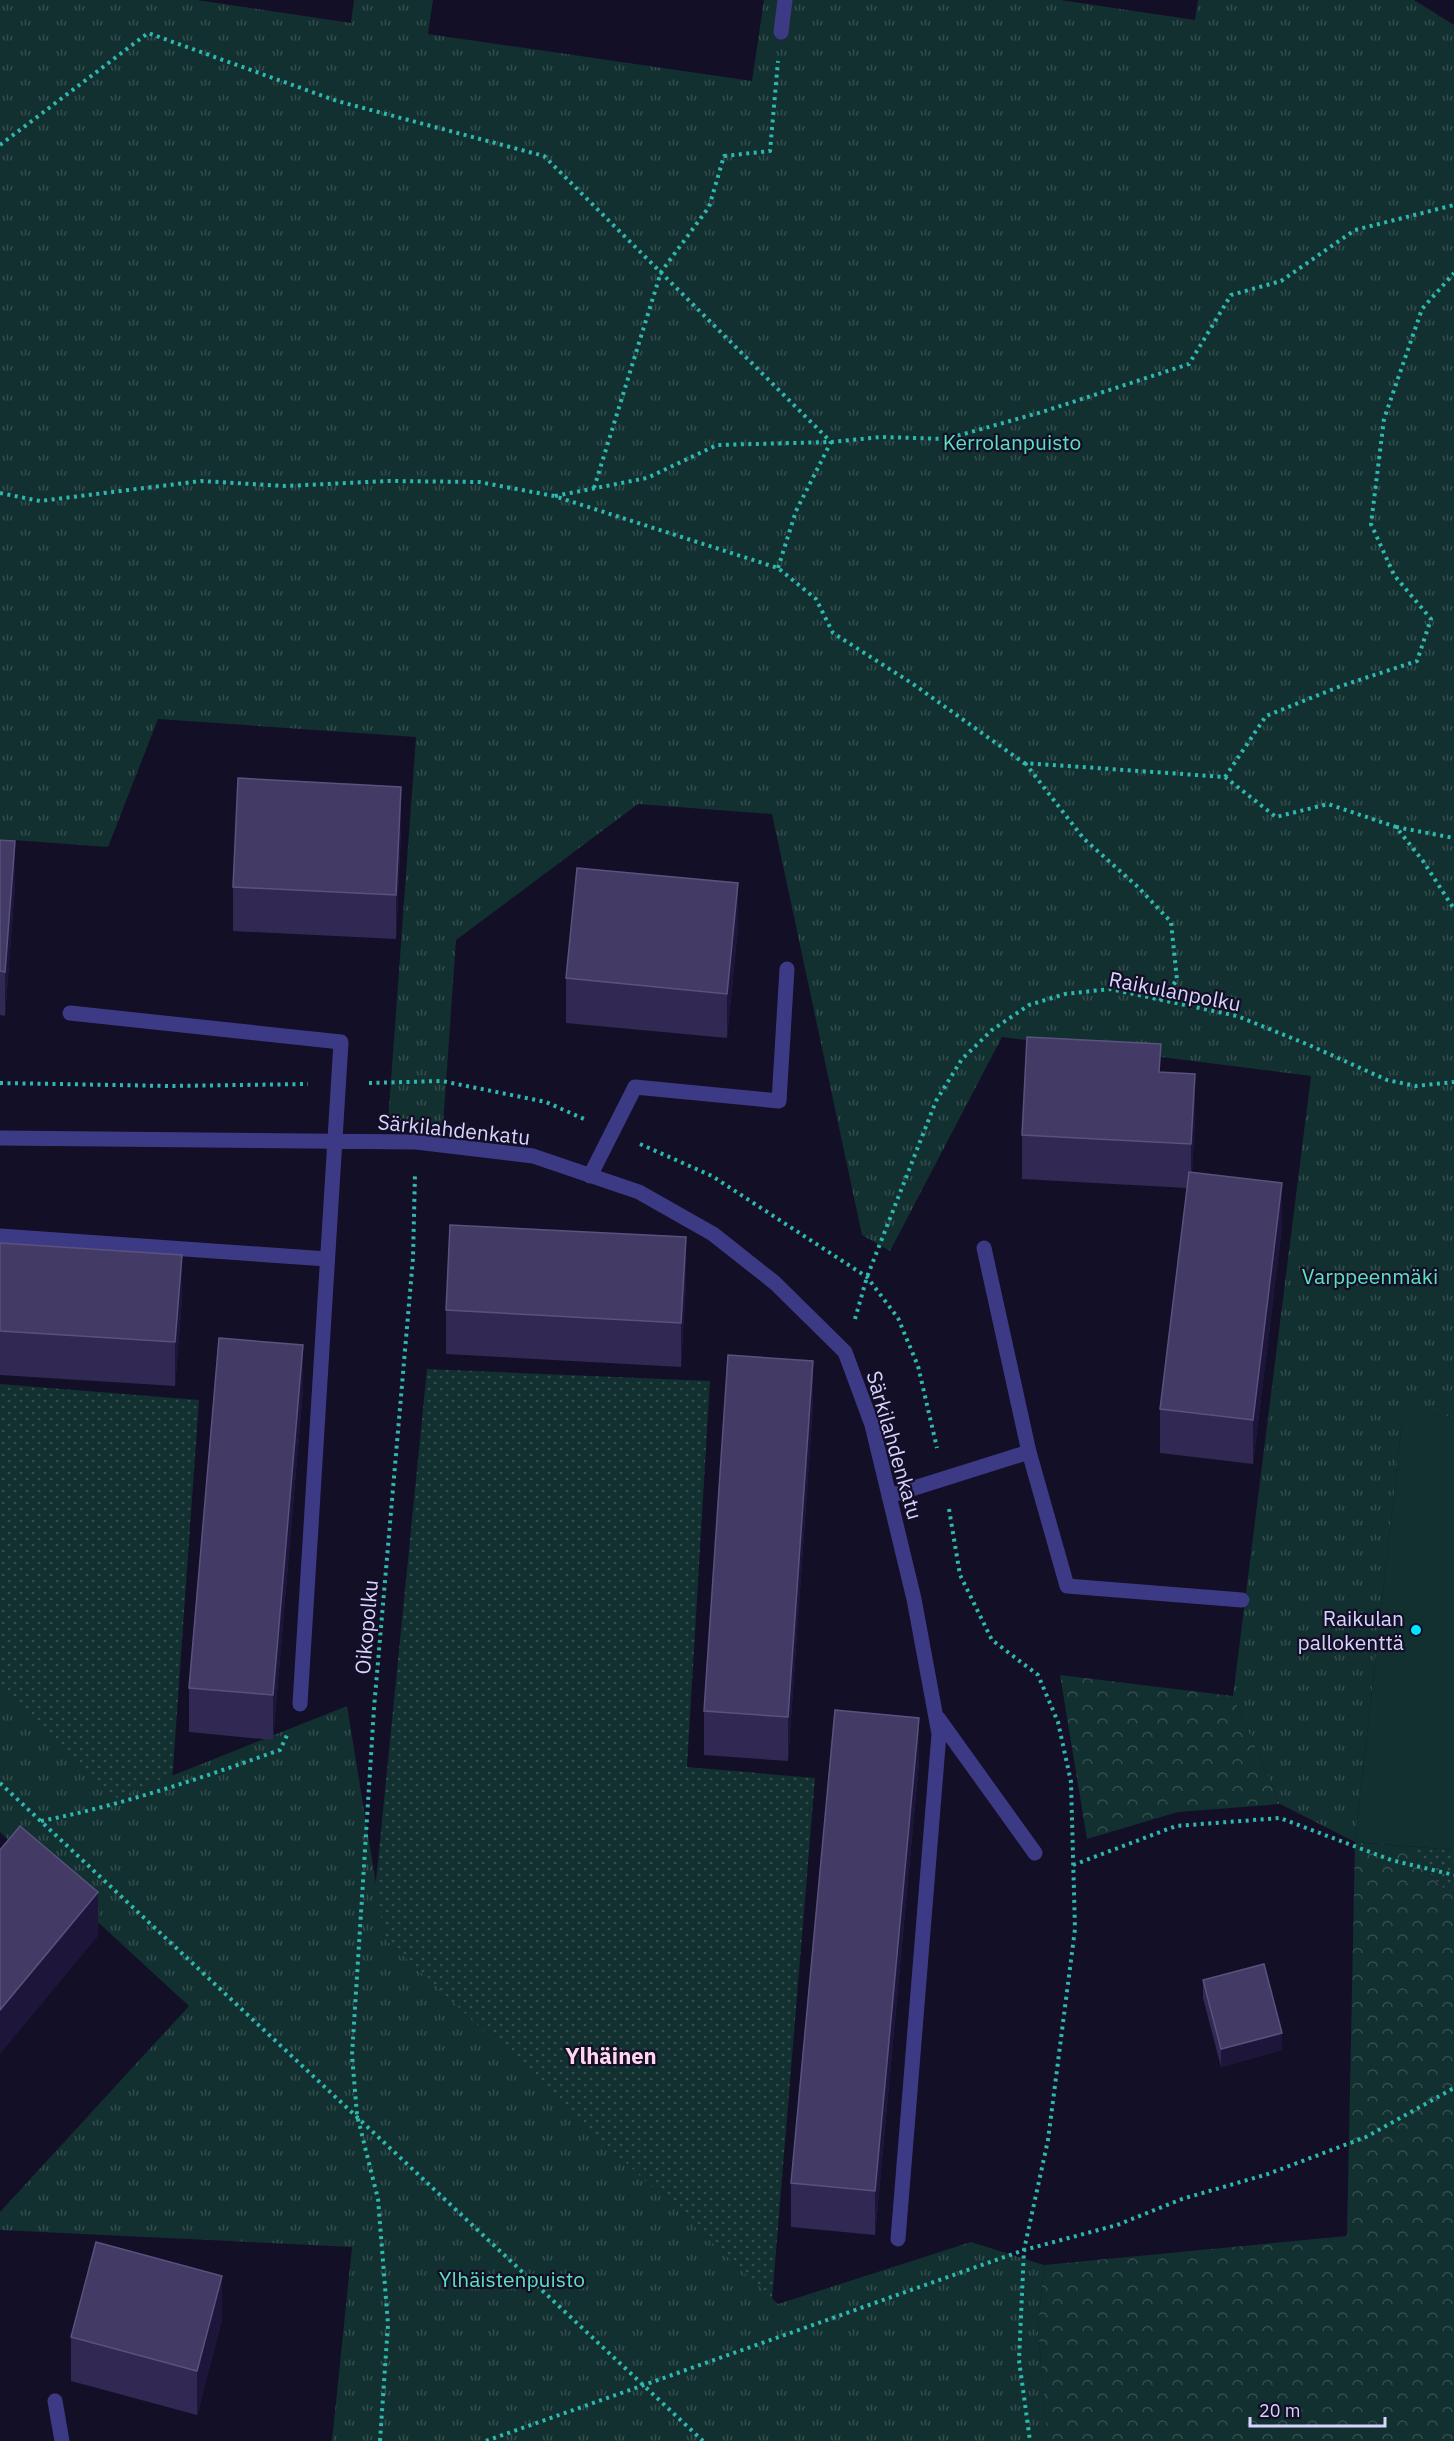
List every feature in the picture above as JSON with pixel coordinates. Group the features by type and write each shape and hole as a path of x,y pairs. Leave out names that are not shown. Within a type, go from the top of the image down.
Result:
{"street":[{"path":"780,32 785,0"},
{"path":"590,1176 635,1087 779,1101 787,969"},
{"path":"70,1013 341,1042 300,1704"},
{"name":"Särkilahdenkatu","path":"0,1138 416,1142 533,1156 639,1192 713,1234 775,1283 845,1352 872,1425 914,1599 939,1734 898,2239"},
{"path":"0,1236 327,1259"},
{"path":"984,1248 1029,1452 1067,1586 1242,1600"},
{"path":"889,1496 1029,1452"},
{"path":"935,1713 1035,1853"},
{"path":"55,2401 62,2441"}],"path":[{"path":"594,488 661,272 709,207 724,156 770,151 780,32"},
{"path":"0,145 148,33 337,101 544,156 831,442"},
{"path":"554,496 647,478 717,445 831,442 881,437 946,439 1042,412 1189,364 1232,295 1281,281 1355,230 1454,205"},
{"path":"1225,777 1266,716 1341,686 1417,661 1431,619 1394,575 1371,524 1384,419 1422,309 1454,273"},
{"path":"778,568 796,511 831,442"},
{"path":"0,493 40,501 201,482 285,486 468,482 554,496 778,568 816,599 833,633 913,684 1024,763 1084,839 1138,887 1171,922 1177,980 1160,1000"},
{"path":"1024,763 1225,777 1276,817 1328,804 1396,827 1454,838"},
{"path":"1396,827 1423,861 1454,909"},
{"name":"Raikulanpolku","path":"845,1352 867,1277 936,1101 962,1059 992,1030 1029,1005 1056,996 1110,989 1237,1017 1309,1045 1387,1080 1416,1086 1454,1082"},
{"name":"Oikopolku","path":"380,2441 388,2324 378,2199 357,2115 352,2055 374,1708 414,1258 416,1142"},
{"path":"41,1821 134,1800 280,1750 300,1704"},
{"path":"0,1783 703,2441"},
{"path":"1073,1865 1176,1826 1280,1818 1391,1860 1454,1875"},
{"path":"486,2441 1024,2250 1117,2226 1182,2199 1268,2174 1366,2137 1454,2088"}],"green space":[{"name":"Kerrolanpuisto","path":"0,0 197,0 351,23 354,0 433,0 428,34 752,81 764,0 1060,0 1195,20 1198,0 1414,0 1454,25 1454,1417 1403,1413 1355,1842 1280,1804 1233,1696 1311,1076 1002,1037 890,1251 862,1235 772,814 638,804 456,940 443,1126 388,1122 416,737 158,719 108,847 0,839"},
{"path":"427,1369 710,1381 687,1767 815,1778 770,2324 360,2042"},
{"path":"0,1384 199,1400 171,1797 101,1809 0,1759"},
{"name":"Raikulan pallokenttä","path":"1403,1412 1454,1417 1454,1850 1355,1842"},
{"path":"1060,1675 1233,1696 1280,1804 1178,1812 1087,1839"},
{"name":"Ylhäistenpuisto","path":"0,1689 116,1798 347,1706 385,1939 778,2304 971,2242 1044,2265 1038,2326 1047,2441 332,2441 352,2247 0,2230 0,2212 189,2006 0,1832"},
{"path":"1355,1842 1404,1846 1446,1891 1454,1894 1454,2441 1047,2441 1038,2326 1044,2265 1347,2236"},
{"path":"1404,1846 1454,1850 1454,1894 1446,1891"}],"building":[{"path":"238,778 401,787 396,895 233,887"},
{"path":"0,840 15,841 5,972 0,971"},
{"path":"577,868 738,883 727,994 566,978"},
{"path":"1027,1037 1161,1044 1159,1072 1195,1074 1191,1144 1022,1135"},
{"path":"1189,1172 1282,1183 1253,1420 1160,1409"},
{"path":"450,1225 686,1237 681,1323 446,1310"},
{"path":"0,1243 182,1255 175,1342 0,1331"},
{"path":"219,1338 303,1345 273,1695 189,1688"},
{"path":"728,1355 813,1361 788,1717 704,1711"},
{"path":"835,1710 919,1718 875,2191 791,2183"},
{"path":"20,1826 98,1892 0,2010 0,1850"},
{"path":"1264,1964 1282,2033 1221,2049 1203,1980"},
{"path":"96,2242 222,2276 197,2371 71,2337"}],"place":[{"name":"Raikulan pallokenttä","path":"1416,1630"}],"district":[{"name":"Ylhäinen","path":"611,2055"}],"park label":[{"name":"Varppeenmäki","path":"1370,1276"}]}
